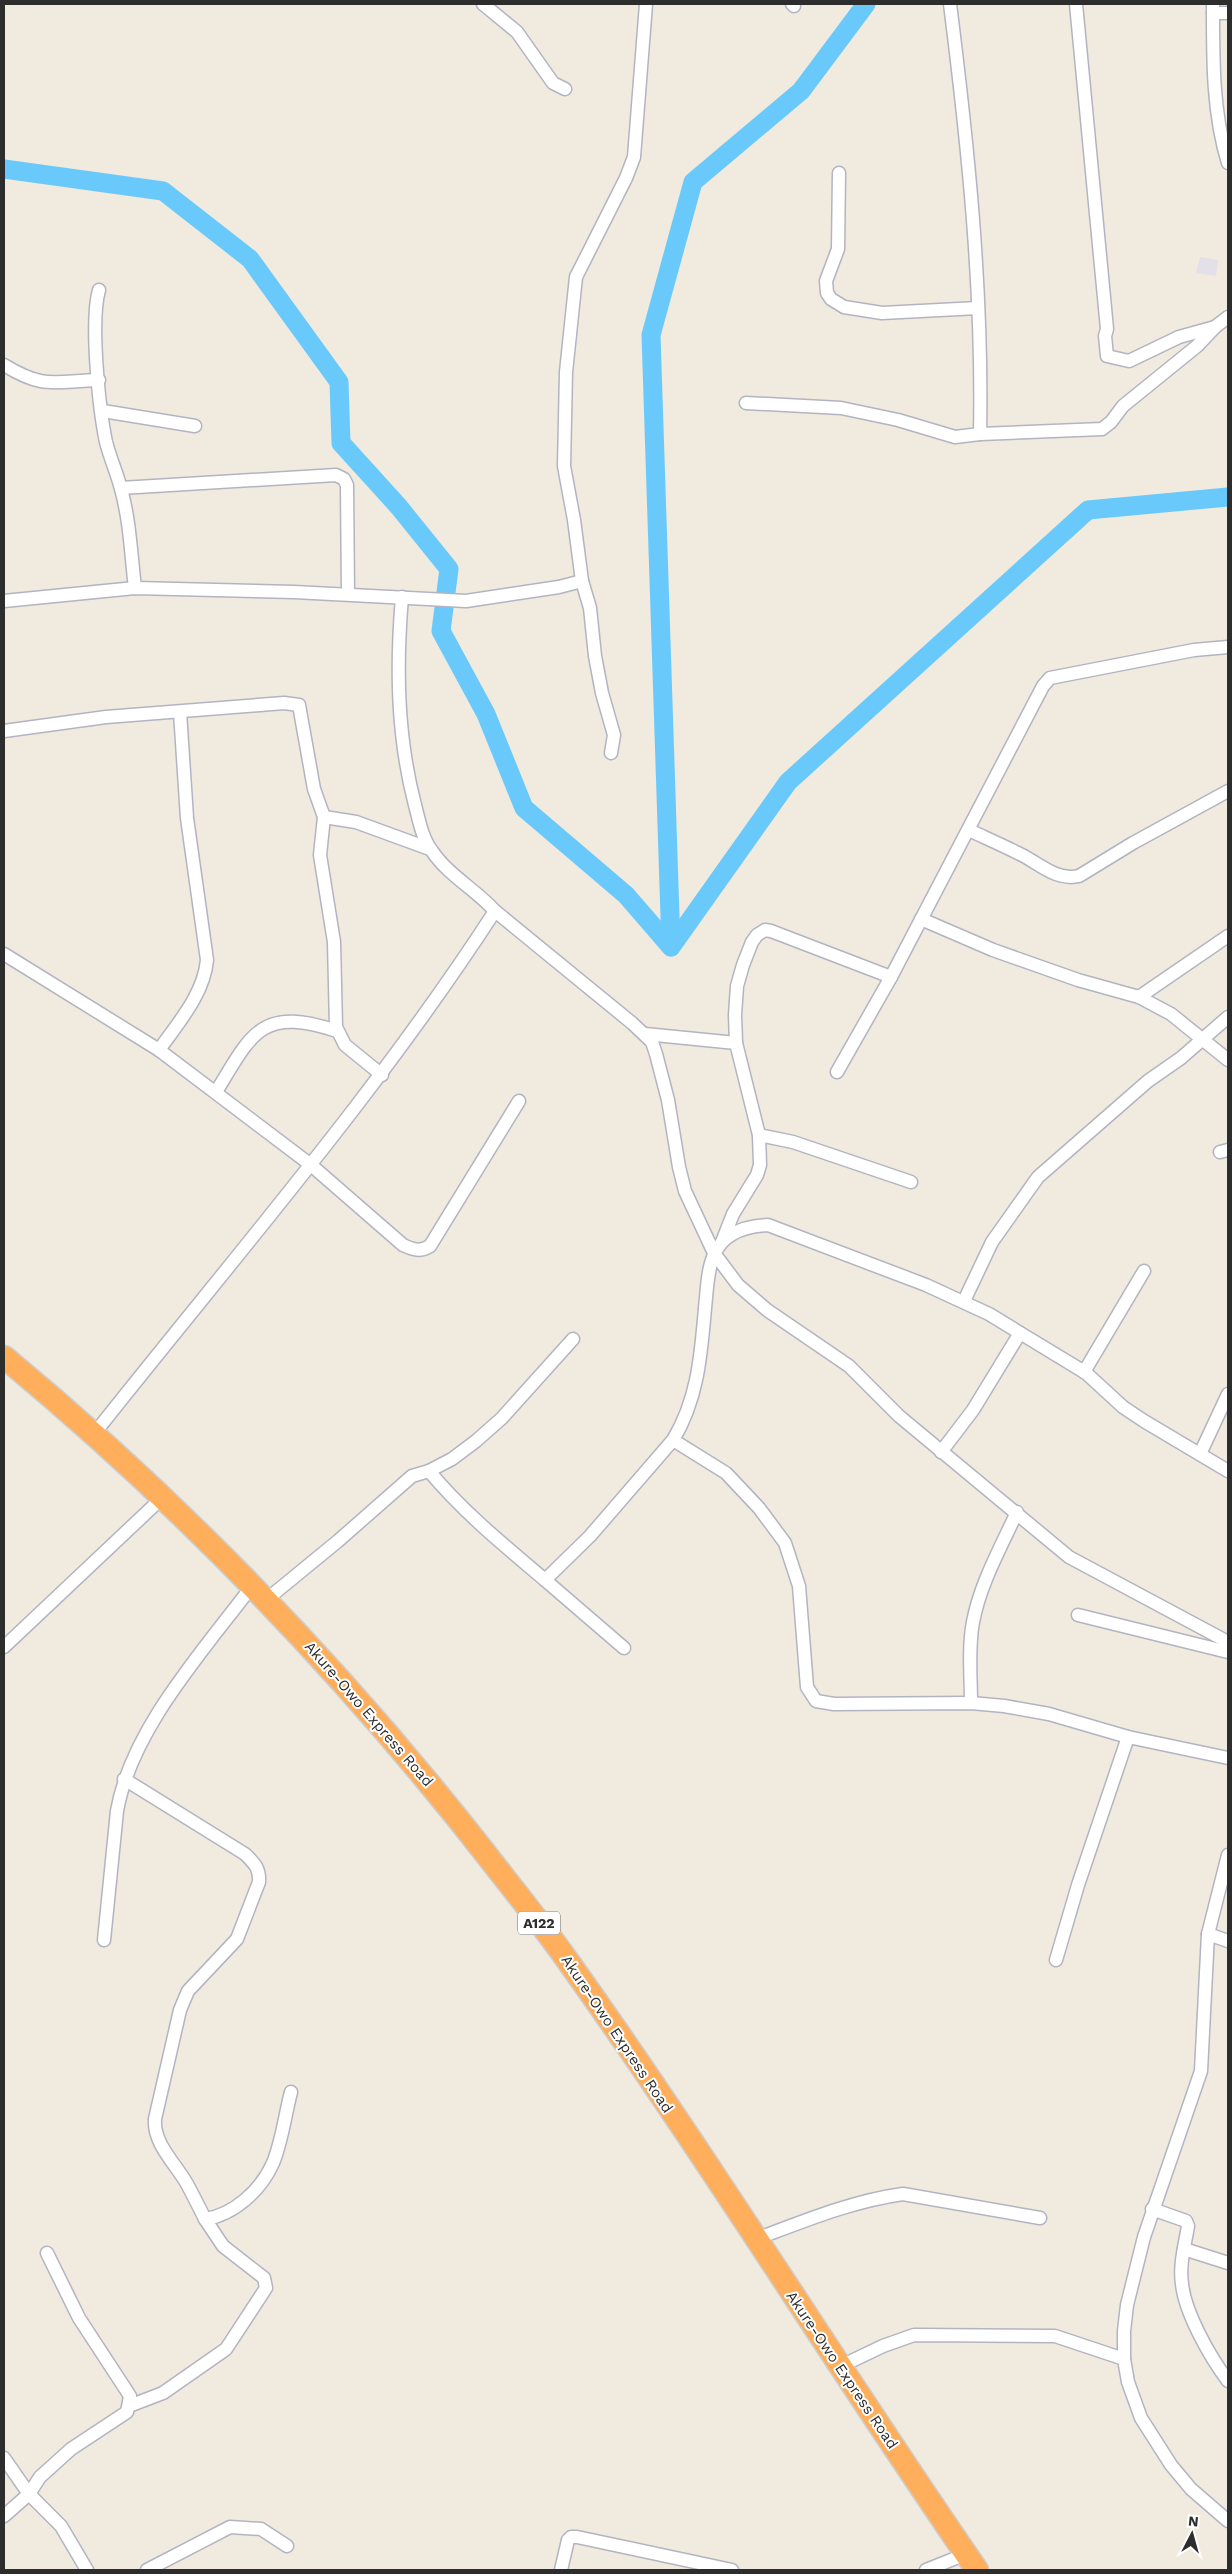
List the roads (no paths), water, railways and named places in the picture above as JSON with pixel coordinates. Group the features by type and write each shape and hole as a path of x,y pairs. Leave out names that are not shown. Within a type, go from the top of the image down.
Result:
{"highway":[{"name":"Akure-Owo Express Road","path":"4,1357 94,1434 163,1497 259,1593 395,1741 464,1825 569,1962 756,2239 839,2367 972,2562"}],"street":[{"path":"482,4 512,27 553,83 565,90"},
{"path":"611,753 614,735 602,693 590,608 582,581 564,459 566,372 576,277 626,178 634,157 646,4"},
{"path":"950,4 970,173 978,308 980,434"},
{"path":"1076,4 1107,329 1105,336 1107,356 1129,361 1179,337 1215,327"},
{"path":"1228,13 1213,8 1213,80 1221,136 1228,162"},
{"path":"839,173 838,249 826,281 827,293 831,299 844,306 882,313 978,308"},
{"path":"99,290 95,309 98,380 106,439 121,488 135,588"},
{"path":"746,403 841,408 898,420 955,437 980,434 1102,429 1111,422 1123,406 1197,346 1215,327 1228,317"},
{"path":"4,365 23,377 47,384 98,380"},
{"path":"103,411 195,426"},
{"path":"121,488 336,475 344,479 347,485 348,594"},
{"path":"4,601 36,596 135,588 348,594 466,601 559,587 582,581"},
{"path":"402,597 398,649 401,734 408,778 423,832 430,849 440,863 483,898 495,911 645,1034 652,1042 661,1072 685,1192 738,1285 758,1304 849,1366 899,1416 1069,1557 1228,1642"},
{"path":"837,1072 891,977 1043,686 1050,678 1194,650 1228,646"},
{"path":"4,731 106,717 284,703 299,705 314,789 324,817 320,855 334,942 337,1031 345,1045 382,1075"},
{"path":"159,1050 200,988 206,974 207,960 187,818 180,712"},
{"path":"968,830 1022,855 1053,874 1071,878 1079,876 1133,843 1228,792"},
{"path":"324,817 356,822 430,849"},
{"path":"94,1434 382,1075 495,911"},
{"path":"921,919 1002,953 1078,980 1139,997 1171,1014 1228,1060"},
{"path":"546,1580 590,1536 673,1440 682,1424 699,1372 708,1282 718,1248 734,1214 757,1175 760,1165 759,1136 736,1043 737,986 752,942 764,930 891,977"},
{"path":"1139,997 1228,936"},
{"path":"4,954 159,1050 311,1165 403,1245 413,1250 423,1250 430,1246 519,1101"},
{"path":"964,1301 992,1242 1038,1177 1129,1096 1228,1017"},
{"path":"216,1092 247,1042 259,1032 275,1024 292,1020 312,1023 337,1031"},
{"path":"645,1034 736,1043"},
{"path":"759,1136 793,1142 912,1182"},
{"path":"718,1248 739,1230 751,1226 768,1225 964,1301 1084,1372 1130,1412 1228,1471"},
{"path":"1084,1372 1117,1320 1144,1270"},
{"path":"941,1452 973,1410 1020,1333"},
{"path":"104,1940 117,1811 124,1779 131,1761 147,1733 197,1660 259,1593 338,1541 412,1476 429,1471 452,1459 489,1429 574,1339"},
{"path":"1200,1454 1228,1394"},
{"path":"673,1440 726,1473 759,1508 785,1543 799,1586 807,1687 816,1701 834,1704 971,1703 1004,1706 1049,1714 1128,1737 1228,1758"},
{"path":"429,1471 446,1491 484,1528 624,1648"},
{"path":"4,1647 163,1497"},
{"path":"971,1703 972,1624 987,1579 1017,1512"},
{"path":"1078,1615 1228,1652"},
{"path":"1056,1960 1078,1885 1128,1737"},
{"path":"124,1779 244,1854 257,1867 260,1874 254,1899 237,1939 188,1991 180,2010 155,2119 156,2134 161,2145 186,2183 205,2219 223,2246 264,2278 266,2288 226,2349 163,2393 130,2406"},
{"path":"1228,1855 1208,1934 1201,2071 1152,2209 1127,2305 1124,2331 1124,2359 1128,2382 1141,2418 1171,2465 1191,2490 1228,2521"},
{"path":"1208,1934 1228,1941"},
{"path":"205,2219 219,2217 230,2212 260,2184 273,2163 290,2092"},
{"path":"756,2239 881,2197 903,2194 1040,2218"},
{"path":"1152,2209 1186,2221 1181,2272 1186,2300 1206,2344 1228,2381"},
{"path":"1184,2249 1228,2264"},
{"path":"4,2516 29,2494 40,2477 71,2449 127,2412 130,2406 130,2396 79,2318 46,2254"},
{"path":"839,2367 883,2346 914,2335 1055,2336 1124,2359"},
{"path":"4,2458 29,2494 61,2526 86,2570"},
{"path":"147,2570 230,2527 261,2529 287,2546"},
{"path":"561,2570 568,2540 577,2536 732,2570"},
{"path":"926,2570 972,2562"}],"waterway":[{"path":"671,947 651,335 693,182 801,91 866,4"},
{"path":"4,169 163,191 250,259 339,382 341,443 399,507 449,569 441,631 486,714 524,808 626,895 671,947 788,782 1088,510 1228,497"}]}
